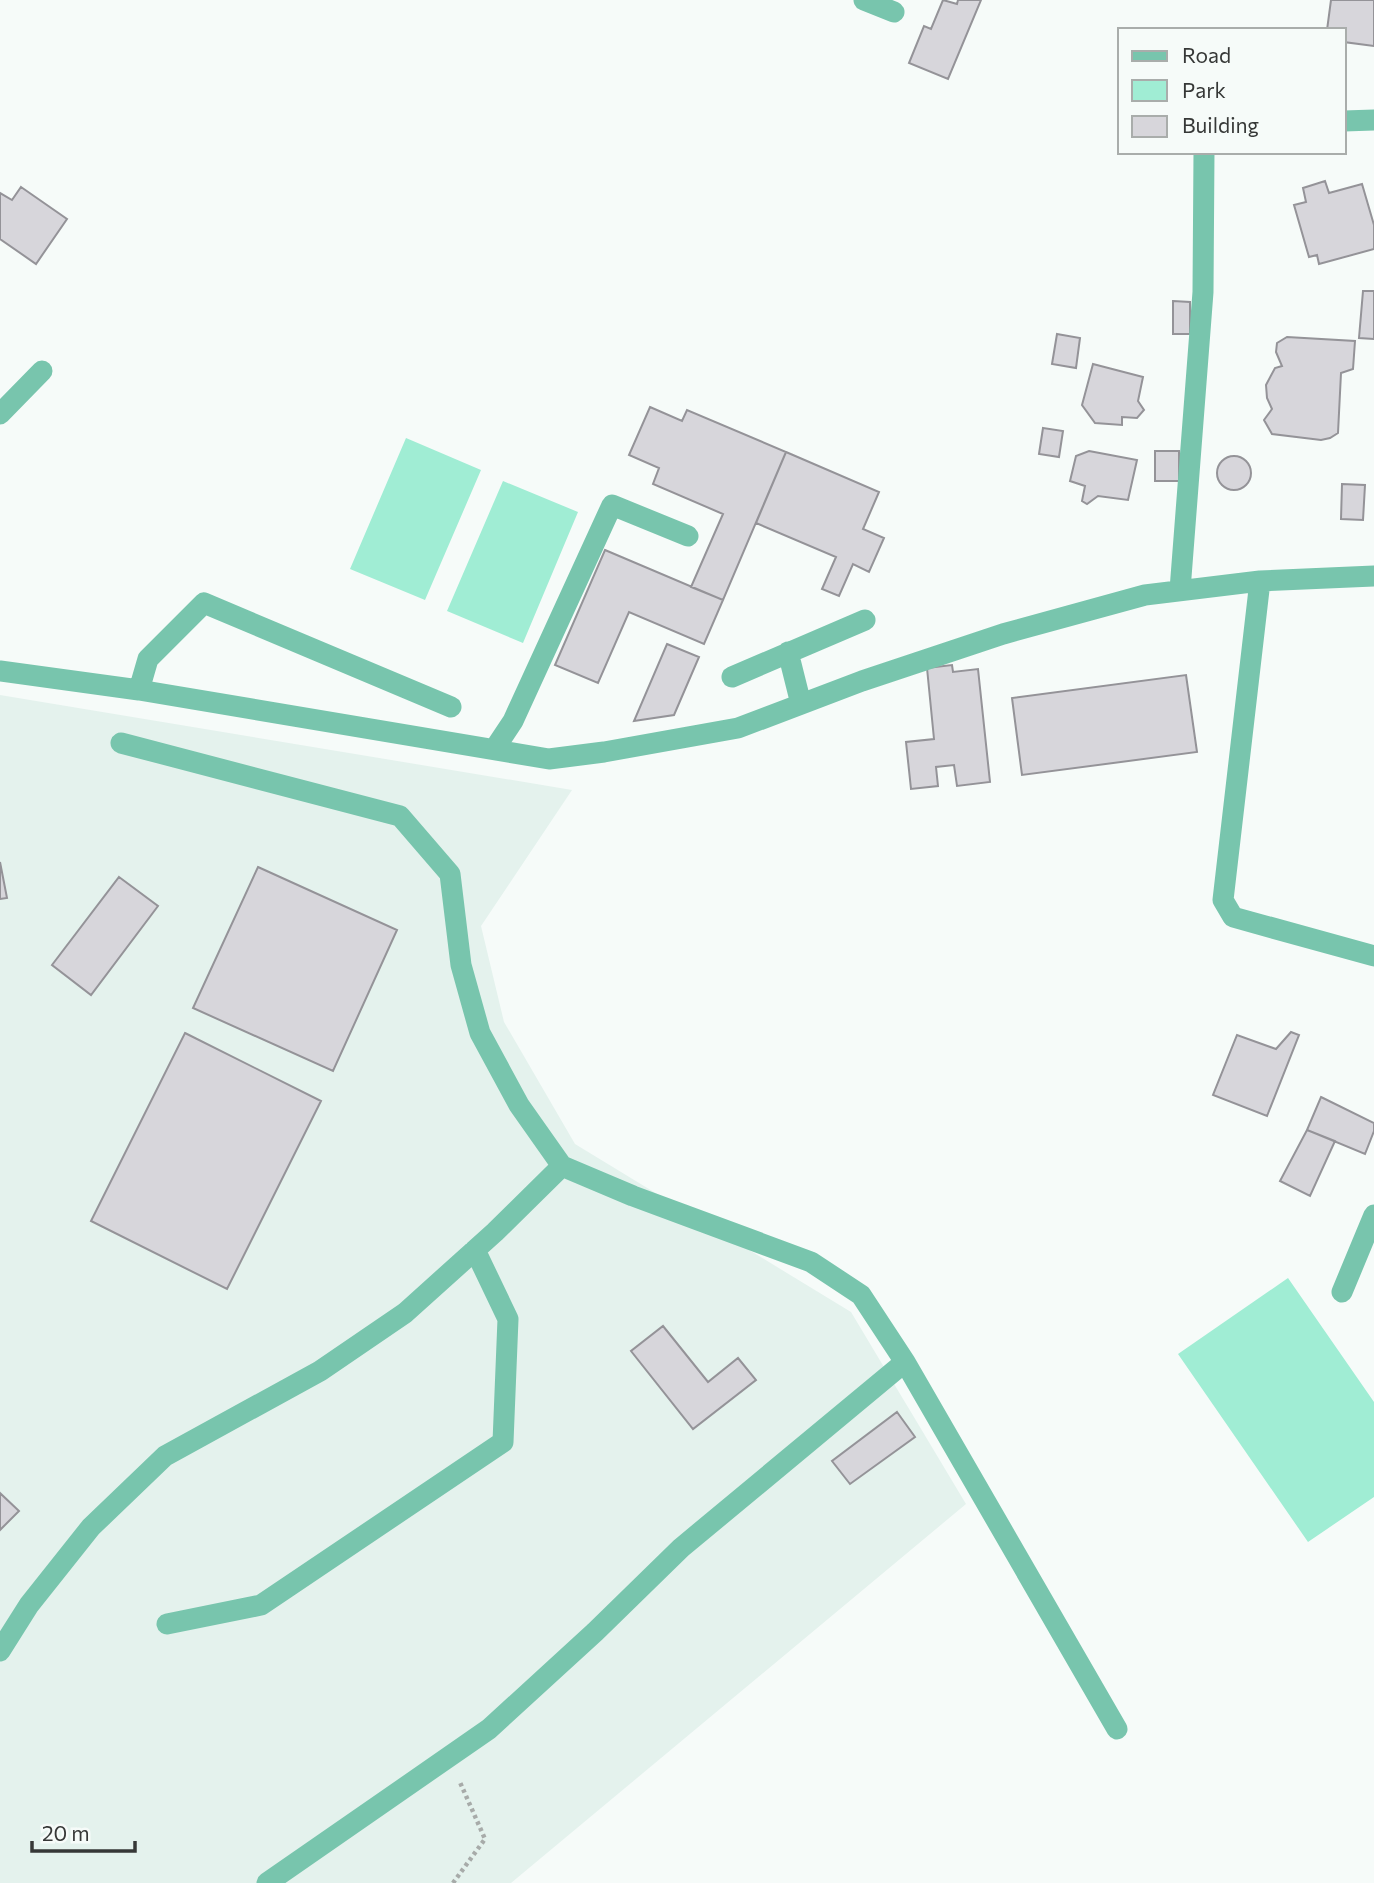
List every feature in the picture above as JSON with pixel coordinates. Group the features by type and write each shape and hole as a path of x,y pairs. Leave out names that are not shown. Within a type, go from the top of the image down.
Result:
{"street":[{"path":"863,0 894,12"},
{"path":"1346,121 1374,120"},
{"path":"1180,590 1203,292 1204,154"},
{"path":"0,414 42,371"},
{"path":"495,748 513,721 612,505 688,536"},
{"path":"0,671 139,690 549,759 738,728 862,681 1034,624 1146,595 1260,581 1374,576"},
{"path":"1260,581 1223,900 1233,918 1374,956"},
{"path":"139,690 148,659 204,603 451,707"},
{"path":"732,677 865,620"},
{"path":"788,652 801,704"},
{"path":"121,743 400,816 450,874 461,965 480,1032 519,1104 562,1166 633,1196 811,1262 861,1295 905,1362 1117,1730"},
{"path":"0,1651 29,1605 92,1528 165,1455 320,1371 405,1313 562,1166"},
{"path":"1342,1292 1374,1215"},
{"path":"167,1624 261,1605 503,1442 508,1319 475,1250"},
{"path":"267,1883 489,1730 681,1548 905,1362"}],"path":[{"path":"449,1757 485,1839 453,1883"}],"shaded area":[{"path":"0,695 572,790 481,926 504,1022 575,1144 851,1312 966,1504 511,1883 0,1883"}],"green space":[{"path":"406,438 481,470 425,600 350,569"},
{"path":"503,481 578,512 523,643 447,611"},
{"path":"1288,1278 1374,1402 1374,1497 1308,1542 1178,1354"}],"building":[{"path":"943,0 957,4 958,0 981,0 948,79 909,63 924,26 931,29"},
{"path":"1331,0 1374,0 1374,46 1346,42 1346,28 1327,28"},
{"path":"1325,181 1329,193 1362,184 1374,225 1374,249 1319,264 1317,255 1309,257 1294,205 1306,202 1303,188"},
{"path":"21,187 67,219 36,264 0,239 0,193 12,200"},
{"path":"1363,291 1374,291 1374,339 1359,338"},
{"path":"1173,301 1190,302 1190,334 1173,334"},
{"path":"1057,334 1080,338 1076,368 1052,364"},
{"path":"1287,337 1355,341 1353,369 1341,373 1338,433 1330,438 1321,440 1272,434 1264,420 1272,409 1267,398 1266,385 1275,368 1282,366 1276,352 1277,343"},
{"path":"1093,364 1143,377 1138,401 1144,410 1137,418 1122,417 1122,425 1095,423 1082,405"},
{"path":"650,407 682,421 687,410 786,452 723,600 691,587 723,514 653,484 659,468 629,455"},
{"path":"1043,428 1063,431 1059,457 1039,454"},
{"path":"1089,451 1137,460 1128,500 1098,496 1087,504 1082,501 1085,486 1070,481 1076,456"},
{"path":"1155,451 1179,451 1179,481 1155,481"},
{"path":"786,452 879,492 863,529 884,538 869,572 853,564 839,596 822,589 836,557 756,523"},
{"path":"1234,456 1246,461 1251,473 1246,485 1234,490 1222,485 1217,473 1222,461"},
{"path":"1342,484 1365,485 1363,520 1341,519"},
{"path":"605,550 723,600 704,644 629,612 598,683 555,665"},
{"path":"667,644 699,657 674,715 634,721"},
{"path":"952,665 953,672 978,669 990,782 957,786 954,765 936,767 938,786 911,789 906,742 934,739 927,668"},
{"path":"1186,675 1197,752 1022,775 1012,698"},
{"path":"0,862 7,898 0,899"},
{"path":"258,867 397,930 333,1071 193,1008"},
{"path":"119,877 158,906 91,995 52,965"},
{"path":"1291,1032 1299,1035 1267,1116 1213,1095 1237,1035 1276,1049"},
{"path":"185,1033 321,1101 227,1289 91,1221"},
{"path":"1321,1097 1374,1123 1374,1131 1365,1154 1307,1130"},
{"path":"1307,1130 1335,1141 1310,1196 1280,1181"},
{"path":"663,1326 708,1382 738,1358 756,1380 693,1429 631,1351"},
{"path":"897,1412 915,1437 850,1484 832,1461"},
{"path":"0,1493 19,1511 0,1530"}]}
